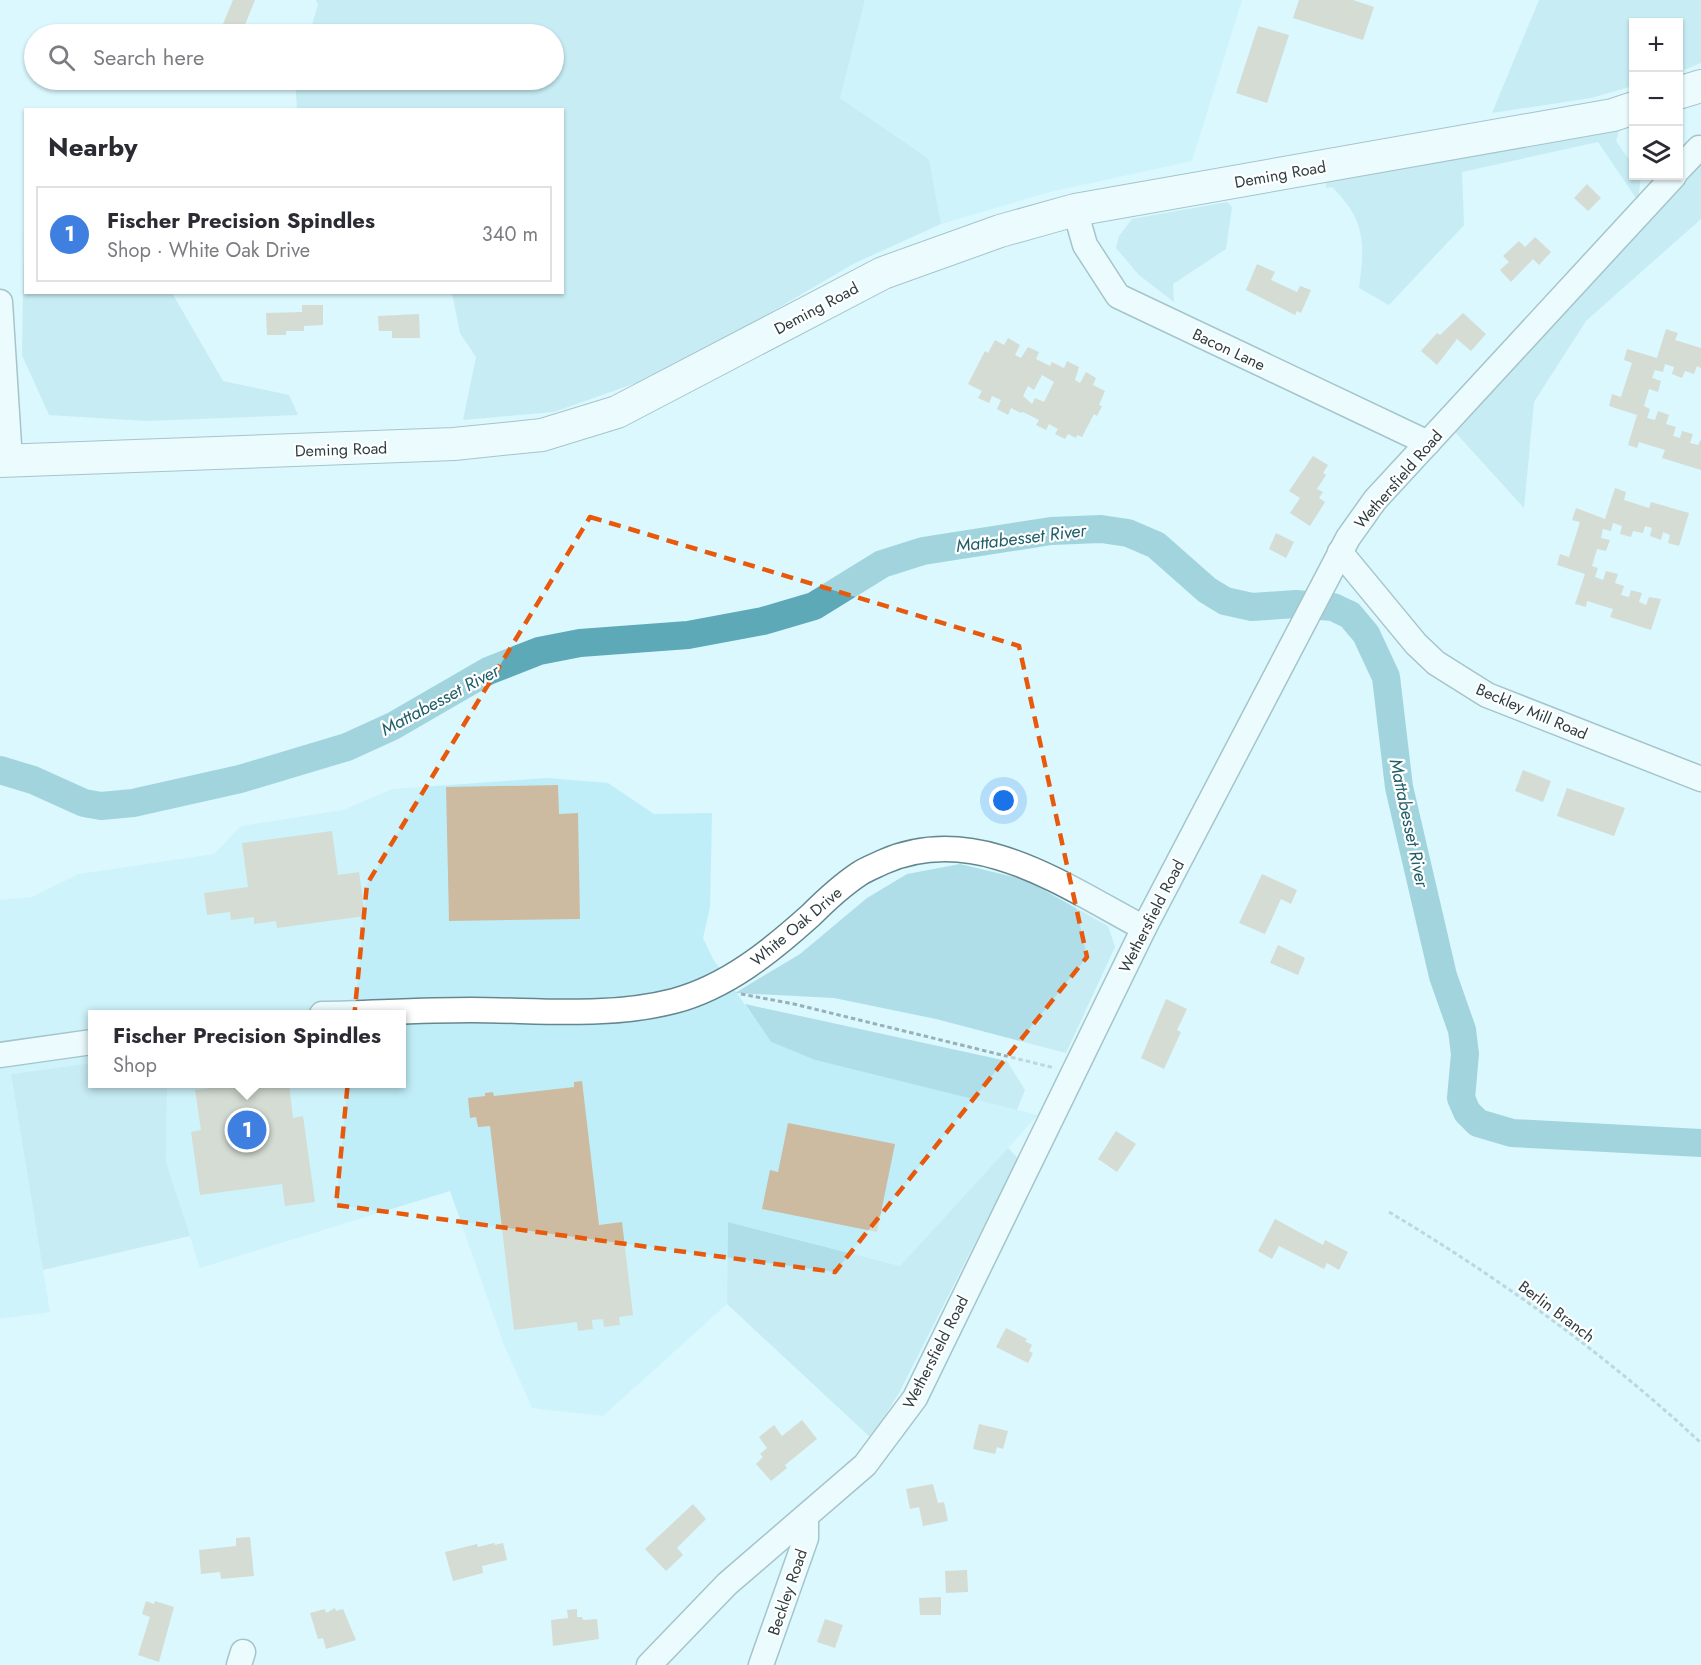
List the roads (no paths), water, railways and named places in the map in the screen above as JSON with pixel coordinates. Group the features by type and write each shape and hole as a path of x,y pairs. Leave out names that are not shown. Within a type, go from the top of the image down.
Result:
{"main road":[{"path":"1683,91 1701,86"},
{"name":"Deming Road","path":"5,461 454,444 542,435 617,412 883,273 1000,231 1075,210 1613,115 1629,110"}],"street":[{"path":"1683,165 1699,148"},
{"name":"Wethersfield Road","path":"649,1665 727,1584 806,1519 865,1465 915,1398 1144,928 1340,552 1375,500 1670,180"},
{"name":"Bacon Lane","path":"1075,210 1085,245 1118,296 1428,443"},
{"path":"0,302 5,461"},
{"name":"Beckley Mill Road","path":"1340,552 1416,644 1456,677 1487,695 1701,779"},
{"name":"White Oak Drive","path":"406,1011 628,1009 675,1000 706,989 744,969 780,943 860,872 898,855 932,848 965,848 997,855 1035,871 1144,928"},
{"path":"0,1055 88,1043"},
{"name":"Beckley Road","path":"761,1665 806,1538 806,1519"}],"waterway":[{"name":"Mattabesset River","path":"0,770 33,780 84,803 101,806 133,803 240,779 347,747 393,726 488,671 539,651 580,643 688,635 763,621 814,606 882,564 923,551 1051,531 1101,529 1128,533 1156,545 1207,590 1225,601 1252,607 1296,604 1333,607 1350,615 1366,634 1386,677 1399,787 1443,976 1462,1030 1465,1054 1461,1098 1467,1112 1478,1123 1512,1133 1701,1143"}],"place":[{"name":"Fischer Precision Spindles","path":"247,1130"}]}
